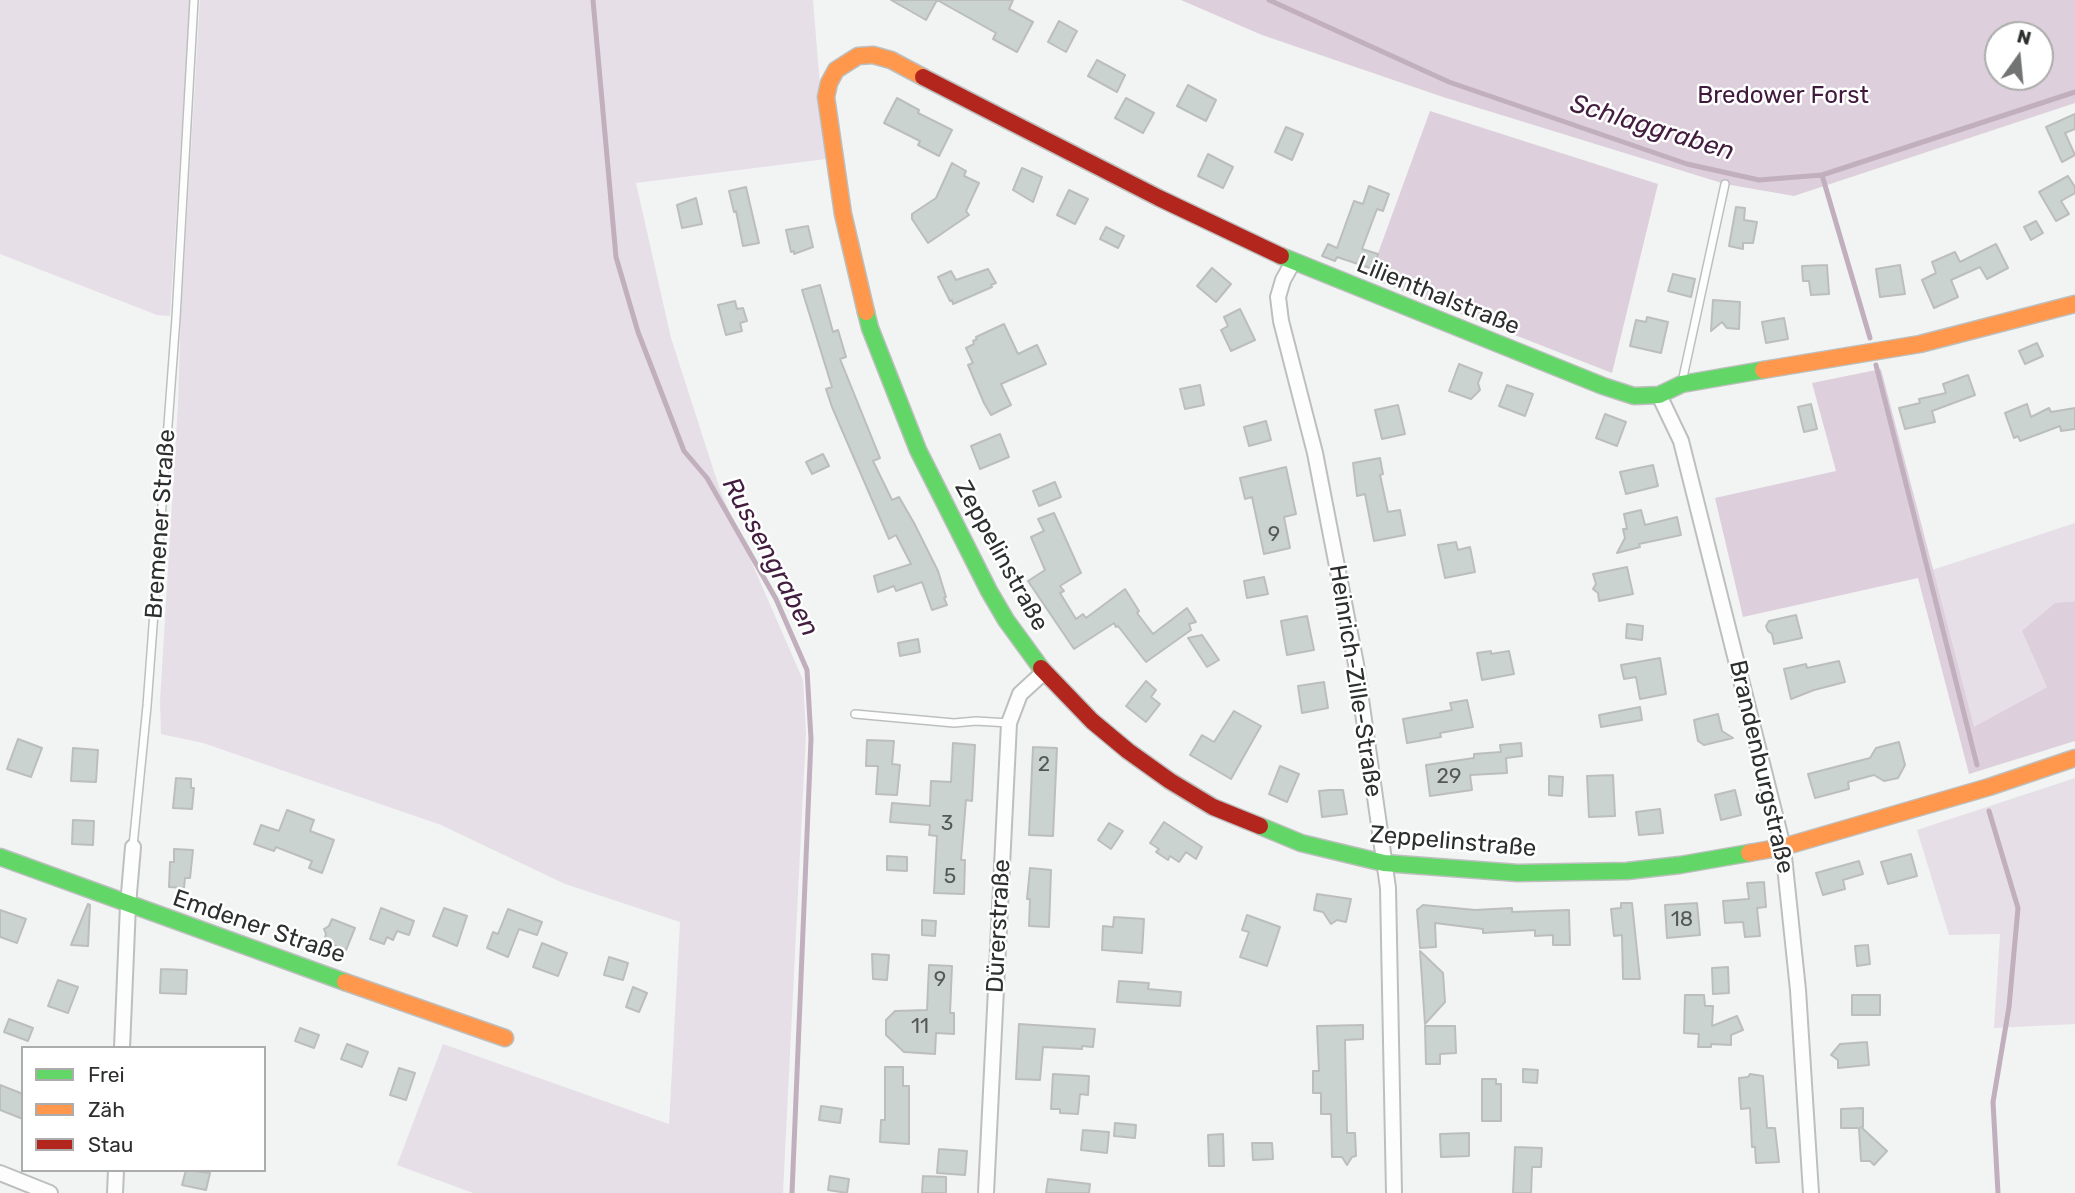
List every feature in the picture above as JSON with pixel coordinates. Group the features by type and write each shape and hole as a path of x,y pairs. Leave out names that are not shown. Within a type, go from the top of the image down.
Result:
{"street":[{"name":"Lilienthalstraße","path":"828,83 836,70 858,56 873,55 891,60 1135,186 1293,262 1634,396 1659,395 1682,384 1920,344 2075,304"},
{"name":"Zeppelinstraße","path":"828,83 826,97 843,214 870,328 918,450 973,560 1006,620 1044,672 1092,721 1128,751 1213,807 1301,844 1384,863 1467,871 1575,874 1680,865 1783,847 1989,787 2075,758"},
{"name":"Heinrich-Zille-Straße","path":"1293,262 1283,280 1278,297 1281,321 1315,453 1353,650 1388,888 1394,1193"},
{"name":"Brandenburgstraße","path":"1659,395 1681,441 1783,847 1798,990 1811,1193"},
{"name":"Dürerstraße","path":"986,1193 1009,723 1020,694 1044,672"},
{"name":"Bremener Straße","path":"122,1046 133,847"},
{"name":"Emdener Straße","path":"0,857 505,1038"},
{"path":"116,1172 116,1193"},
{"path":"0,1173 50,1193"}],"lane":[{"name":"Bremener Straße","path":"133,847 147,706 176,318 194,0"},
{"path":"1682,384 1725,184"},
{"path":"855,714 954,723 1009,723"}],"shaded area":[{"path":"0,0 190,0 170,316 157,315 0,254"},
{"path":"200,0 813,0 826,159 636,183 671,338 720,490 803,680 806,734 783,1193 473,1193 397,1165 443,1044 669,1124 680,922 565,884 441,825 203,743 161,734 160,701"},
{"path":"2075,523 2075,601 2055,603 2047,687 1974,728 1932,570"},
{"path":"2075,778 2075,1024 1994,1028 2000,934 1949,935 1917,830"}],"green space":[{"name":"Bredower Forst","path":"1181,0 2075,0 2075,103 1794,196 1725,184 1443,97 1262,35"},
{"path":"1430,111 1658,184 1612,373 1369,278"},
{"path":"1881,369 1974,727 2047,687 2022,631 2055,603 2075,601 2075,741 1969,774 1918,578 1743,617 1715,498 1836,471 1812,383"}],"building":[{"path":"891,0 937,0 926,20"},
{"path":"937,0 1013,0 1009,9 1033,22 1017,52 993,39 996,33"},
{"path":"1059,21 1077,31 1066,52 1048,42"},
{"path":"1097,60 1125,75 1117,92 1088,76"},
{"path":"1188,85 1216,100 1206,121 1177,106"},
{"path":"897,98 919,110 918,113 952,130 939,156 918,145 920,141 884,123"},
{"path":"1126,98 1154,113 1143,133 1115,118"},
{"path":"2075,114 2075,129 2065,133 2075,155 2062,162 2046,127"},
{"path":"1286,127 1303,134 1292,160 1275,152"},
{"path":"1208,154 1233,167 1223,188 1198,176"},
{"path":"952,163 966,171 964,176 979,183 966,211 969,215 928,243 912,219 912,214 936,198"},
{"path":"1022,168 1042,177 1033,202 1013,190"},
{"path":"2068,176 2075,187 2075,193 2061,201 2069,214 2056,221 2039,192"},
{"path":"1369,186 1389,194 1383,211 1377,209 1362,249 1378,254 1373,269 1337,257 1335,261 1322,256 1328,244 1337,248 1354,201 1363,204"},
{"path":"746,187 759,243 743,246 729,191"},
{"path":"1069,190 1088,199 1075,224 1057,215"},
{"path":"696,198 702,224 682,228 677,205"},
{"path":"1736,207 1745,208 1744,220 1757,222 1753,243 1743,243 1743,249 1729,246"},
{"path":"2036,221 2043,233 2031,240 2024,227"},
{"path":"808,226 813,247 794,254 794,251 791,252 786,230"},
{"path":"1106,227 1124,236 1118,248 1100,239"},
{"path":"1996,244 2008,268 1987,279 1980,267 1951,280 1958,297 1934,308 1922,280 1936,273 1932,262 1955,252 1960,262"},
{"path":"1827,265 1829,294 1811,295 1809,281 1803,281 1802,266"},
{"path":"1900,265 1905,294 1880,297 1876,269"},
{"path":"1212,268 1231,284 1216,302 1197,286"},
{"path":"988,269 996,283 991,285 992,287 953,304 938,277 951,271 956,280"},
{"path":"1673,274 1695,279 1691,297 1668,291"},
{"path":"820,285 833,332 838,330 846,357 840,359 880,458 873,461 892,500 899,497 914,523 938,571 947,605 932,610 922,582 896,591 894,586 878,592 874,576 911,564 896,535 889,539 826,389 832,387 802,290"},
{"path":"1713,300 1740,302 1739,329 1727,328 1722,322 1711,331"},
{"path":"735,301 737,309 743,308 747,321 740,323 742,331 726,335 718,305"},
{"path":"1240,309 1255,340 1231,351 1221,330 1228,326 1224,317"},
{"path":"1647,317 1668,322 1661,353 1630,346 1636,320 1646,322"},
{"path":"1784,318 1788,339 1766,343 1762,322"},
{"path":"1004,324 1018,354 1037,345 1046,364 1001,384 1011,405 991,415 968,365 973,363 966,348 974,344 976,337"},
{"path":"2037,343 2043,356 2025,364 2019,351"},
{"path":"1459,364 1482,373 1478,383 1480,390 1471,399 1449,391"},
{"path":"1968,375 1975,395 1932,411 1935,422 1905,429 1899,408 1920,403 1919,399 1946,393 1943,384"},
{"path":"1200,385 1204,405 1185,409 1180,389"},
{"path":"1507,385 1533,394 1525,416 1499,406"},
{"path":"1811,404 1817,429 1804,432 1798,407"},
{"path":"2027,404 2031,417 2049,408 2051,412 2075,408 2075,429 2061,431 2060,426 2020,441 2018,436 2014,438 2005,413"},
{"path":"1398,405 1405,434 1382,439 1375,410"},
{"path":"1605,414 1626,422 1617,446 1596,438"},
{"path":"1266,421 1271,440 1249,446 1244,427"},
{"path":"1000,434 1009,457 980,469 971,446"},
{"path":"823,454 829,466 812,474 806,462"},
{"path":"1380,458 1383,474 1380,475 1388,512 1400,510 1405,535 1374,541 1365,494 1357,496 1353,463"},
{"path":"1653,465 1658,486 1626,494 1620,472"},
{"path":"1286,467 1296,514 1284,517 1290,548 1264,554 1252,497 1245,499 1240,478"},
{"path":"1055,482 1061,497 1039,506 1033,491"},
{"path":"1641,510 1645,525 1677,517 1681,535 1639,544 1640,547 1617,553 1625,538 1623,529 1627,529 1624,514"},
{"path":"1054,513 1081,573 1060,586 1064,591 1060,593 1076,619 1083,614 1086,618 1125,589 1139,611 1137,613 1153,634 1187,608 1196,622 1189,624 1191,630 1146,662 1114,623 1074,649 1028,581 1045,570 1031,537 1044,531 1038,519"},
{"path":"1456,542 1458,550 1470,547 1475,572 1445,578 1438,545"},
{"path":"1627,567 1633,594 1599,601 1598,593 1593,589 1596,584 1593,574"},
{"path":"1264,577 1268,594 1247,598 1244,581"},
{"path":"1796,615 1802,638 1774,644 1772,634 1766,626 1769,621"},
{"path":"1307,616 1314,650 1287,655 1281,621"},
{"path":"1627,624 1643,626 1642,640 1626,638"},
{"path":"1202,635 1219,660 1207,667 1188,638"},
{"path":"918,639 920,652 900,656 898,643"},
{"path":"1491,651 1491,654 1509,651 1514,674 1482,680 1477,653"},
{"path":"1660,658 1666,694 1640,699 1636,677 1624,679 1621,665"},
{"path":"1839,661 1845,682 1791,699 1784,669 1806,664 1807,668"},
{"path":"1146,681 1156,690 1151,697 1160,704 1146,722 1126,706"},
{"path":"1324,682 1328,708 1302,713 1298,686"},
{"path":"1467,700 1473,727 1440,733 1441,737 1407,743 1403,719 1452,710 1450,703"},
{"path":"1640,707 1642,720 1601,727 1599,715"},
{"path":"1234,711 1261,726 1231,779 1190,755 1202,735 1214,742"},
{"path":"1718,714 1722,731 1733,738 1704,745 1698,741 1694,720"},
{"path":"18,739 42,748 31,777 7,769"},
{"path":"867,740 894,741 892,764 900,765 897,795 876,794 878,766 866,766"},
{"path":"1899,742 1905,765 1898,778 1884,781 1874,775 1848,782 1849,789 1815,798 1808,774 1870,758 1876,748"},
{"path":"953,743 975,745 972,801 966,800 961,860 965,860 964,894 934,893 937,836 929,835 930,825 890,822 892,803 930,806 931,781 951,782"},
{"path":"1521,743 1522,756 1506,758 1507,773 1470,775 1472,790 1430,796 1426,765 1474,758 1474,754 1501,752 1500,745"},
{"path":"1033,747 1057,748 1053,836 1029,835"},
{"path":"73,748 98,750 96,782 71,781"},
{"path":"1280,766 1299,774 1287,802 1269,794"},
{"path":"1613,775 1615,816 1589,817 1587,776"},
{"path":"1549,776 1563,777 1562,796 1549,795"},
{"path":"176,778 191,779 191,788 194,788 192,809 173,808"},
{"path":"1343,790 1347,814 1322,817 1319,791"},
{"path":"1735,790 1741,815 1721,820 1715,795"},
{"path":"1660,809 1663,833 1639,835 1636,812"},
{"path":"287,810 314,820 310,831 334,840 322,873 309,868 312,861 276,847 274,851 254,844 261,825 279,831"},
{"path":"73,820 94,821 93,845 72,844"},
{"path":"1164,822 1202,847 1196,859 1186,852 1179,862 1170,856 1168,860 1156,852 1159,849 1150,843"},
{"path":"1109,823 1123,831 1111,849 1098,840"},
{"path":"174,849 193,850 190,878 185,878 184,888 169,887 170,862 174,862"},
{"path":"1911,854 1917,876 1888,884 1881,862"},
{"path":"887,856 907,857 907,871 887,870"},
{"path":"1859,861 1863,874 1843,880 1845,889 1823,895 1816,873"},
{"path":"1030,868 1051,870 1049,927 1029,926 1030,899 1027,899"},
{"path":"1764,882 1766,907 1757,908 1760,936 1745,937 1743,922 1725,923 1723,901 1749,899 1747,883"},
{"path":"1317,894 1351,899 1346,922 1337,920 1331,924 1323,912 1314,910"},
{"path":"1621,903 1632,903 1640,979 1623,979 1622,935 1614,936 1611,909 1621,908"},
{"path":"1697,903 1700,935 1667,938 1665,905"},
{"path":"88,904 88,946 71,945"},
{"path":"1423,905 1475,910 1512,908 1512,912 1569,910 1570,945 1553,945 1553,935 1535,936 1535,930 1483,933 1483,929 1435,923 1436,947 1420,948 1417,910"},
{"path":"381,908 414,921 409,935 397,931 393,940 387,937 384,944 370,939"},
{"path":"444,908 467,916 457,946 433,936"},
{"path":"508,909 542,922 537,935 519,929 508,957 487,948 493,932 498,934"},
{"path":"0,910 26,919 17,943 0,937"},
{"path":"1247,915 1280,927 1267,966 1240,957 1249,932 1242,930"},
{"path":"1114,917 1144,919 1142,953 1102,950 1103,926 1113,927"},
{"path":"332,919 355,928 346,950 324,941 324,929"},
{"path":"922,920 936,921 935,936 922,935"},
{"path":"542,943 567,953 558,976 533,967"},
{"path":"1868,945 1870,964 1857,966 1855,946"},
{"path":"1420,951 1443,973 1445,1002 1425,1024"},
{"path":"872,954 889,955 887,980 873,979"},
{"path":"609,957 628,963 623,980 604,975"},
{"path":"929,965 952,966 950,1013 954,1013 954,1034 936,1033 935,1054 904,1052 886,1035 886,1020 895,1011 927,1010"},
{"path":"1728,967 1729,993 1713,994 1712,968"},
{"path":"161,969 187,970 186,994 160,993"},
{"path":"58,980 78,987 68,1013 48,1006"},
{"path":"1119,981 1149,983 1148,989 1181,992 1180,1006 1117,1002"},
{"path":"633,987 647,993 639,1012 626,1007"},
{"path":"1685,995 1704,995 1705,1006 1713,1006 1712,1026 1737,1016 1743,1030 1731,1035 1731,1045 1711,1044 1711,1047 1698,1047 1699,1034 1684,1033"},
{"path":"1852,995 1880,995 1880,1015 1852,1015"},
{"path":"9,1019 33,1028 28,1041 4,1032"},
{"path":"1019,1024 1095,1029 1093,1047 1043,1047 1040,1080 1016,1079"},
{"path":"1363,1025 1363,1039 1345,1040 1347,1133 1355,1133 1356,1156 1352,1157 1347,1165 1342,1157 1332,1157 1331,1114 1321,1114 1321,1093 1313,1093 1313,1071 1319,1071 1317,1026"},
{"path":"1425,1026 1455,1026 1456,1053 1440,1054 1440,1064 1426,1064"},
{"path":"300,1028 319,1035 314,1048 295,1041"},
{"path":"1867,1042 1869,1065 1838,1068 1838,1060 1831,1055 1840,1044"},
{"path":"347,1044 368,1052 362,1067 341,1059"},
{"path":"885,1067 903,1067 903,1086 909,1086 909,1144 880,1142 881,1120 885,1120"},
{"path":"399,1068 415,1073 406,1100 390,1095"},
{"path":"1523,1069 1538,1070 1537,1083 1523,1082"},
{"path":"1053,1074 1089,1076 1088,1095 1080,1094 1078,1114 1060,1113 1060,1109 1051,1109"},
{"path":"1750,1074 1763,1076 1767,1128 1775,1128 1779,1162 1756,1163 1755,1147 1752,1147 1750,1108 1741,1109 1739,1078 1748,1077"},
{"path":"1482,1079 1496,1079 1496,1084 1501,1084 1501,1121 1482,1121"},
{"path":"0,1085 21,1093 21,1118 0,1110"},
{"path":"821,1106 842,1109 840,1123 819,1120"},
{"path":"1863,1108 1861,1127 1887,1151 1874,1165 1870,1161 1861,1161 1859,1128 1841,1128 1841,1109"},
{"path":"1115,1123 1136,1125 1135,1138 1114,1136"},
{"path":"1083,1130 1109,1132 1107,1153 1081,1150"},
{"path":"1469,1133 1469,1156 1441,1157 1440,1134"},
{"path":"1223,1134 1224,1166 1209,1166 1208,1135"},
{"path":"1252,1143 1272,1143 1273,1159 1253,1160"},
{"path":"1515,1147 1542,1148 1541,1167 1532,1167 1531,1193 1513,1193"},
{"path":"939,1149 967,1151 965,1175 937,1173"},
{"path":"185,1172 210,1173 206,1190 182,1185"},
{"path":"830,1176 849,1179 847,1193 828,1190"},
{"path":"923,1176 946,1177 946,1193 922,1193"},
{"path":"1048,1179 1090,1184 1089,1193 1046,1193"}],"waterway":[{"name":"Russengraben","path":"593,0 616,257 638,332 684,451 707,478 776,599 807,670 811,739 792,1193"},
{"name":"Schlaggraben","path":"1269,0 1449,82 1687,164 1759,180 1822,175 2075,92"},
{"path":"1822,175 1870,338"},
{"path":"1876,365 1977,765"},
{"path":"1989,811 2018,908 2009,1007 1993,1102 1998,1193"}],"traffic: fast":[{"path":"1281,256 1603,386 1634,396 1659,395 1682,384 1763,370"},
{"path":"866,312 918,450 989,591 1006,620 1041,668"},
{"path":"1260,826 1301,843 1384,863 1518,873 1627,871 1749,853"},
{"path":"0,857 345,982"}],"traffic: slow":[{"path":"866,312 843,214 826,97 829,83 836,70 858,56 873,55 891,60 923,77"},
{"path":"1763,370 1920,344 2075,304"},
{"path":"1749,853 1783,847 1989,787 2075,758"},
{"path":"345,982 505,1038"}],"traffic: jam":[{"path":"923,77 1159,198 1281,256"},
{"path":"1041,668 1092,721 1128,751 1213,807 1260,826"}]}
